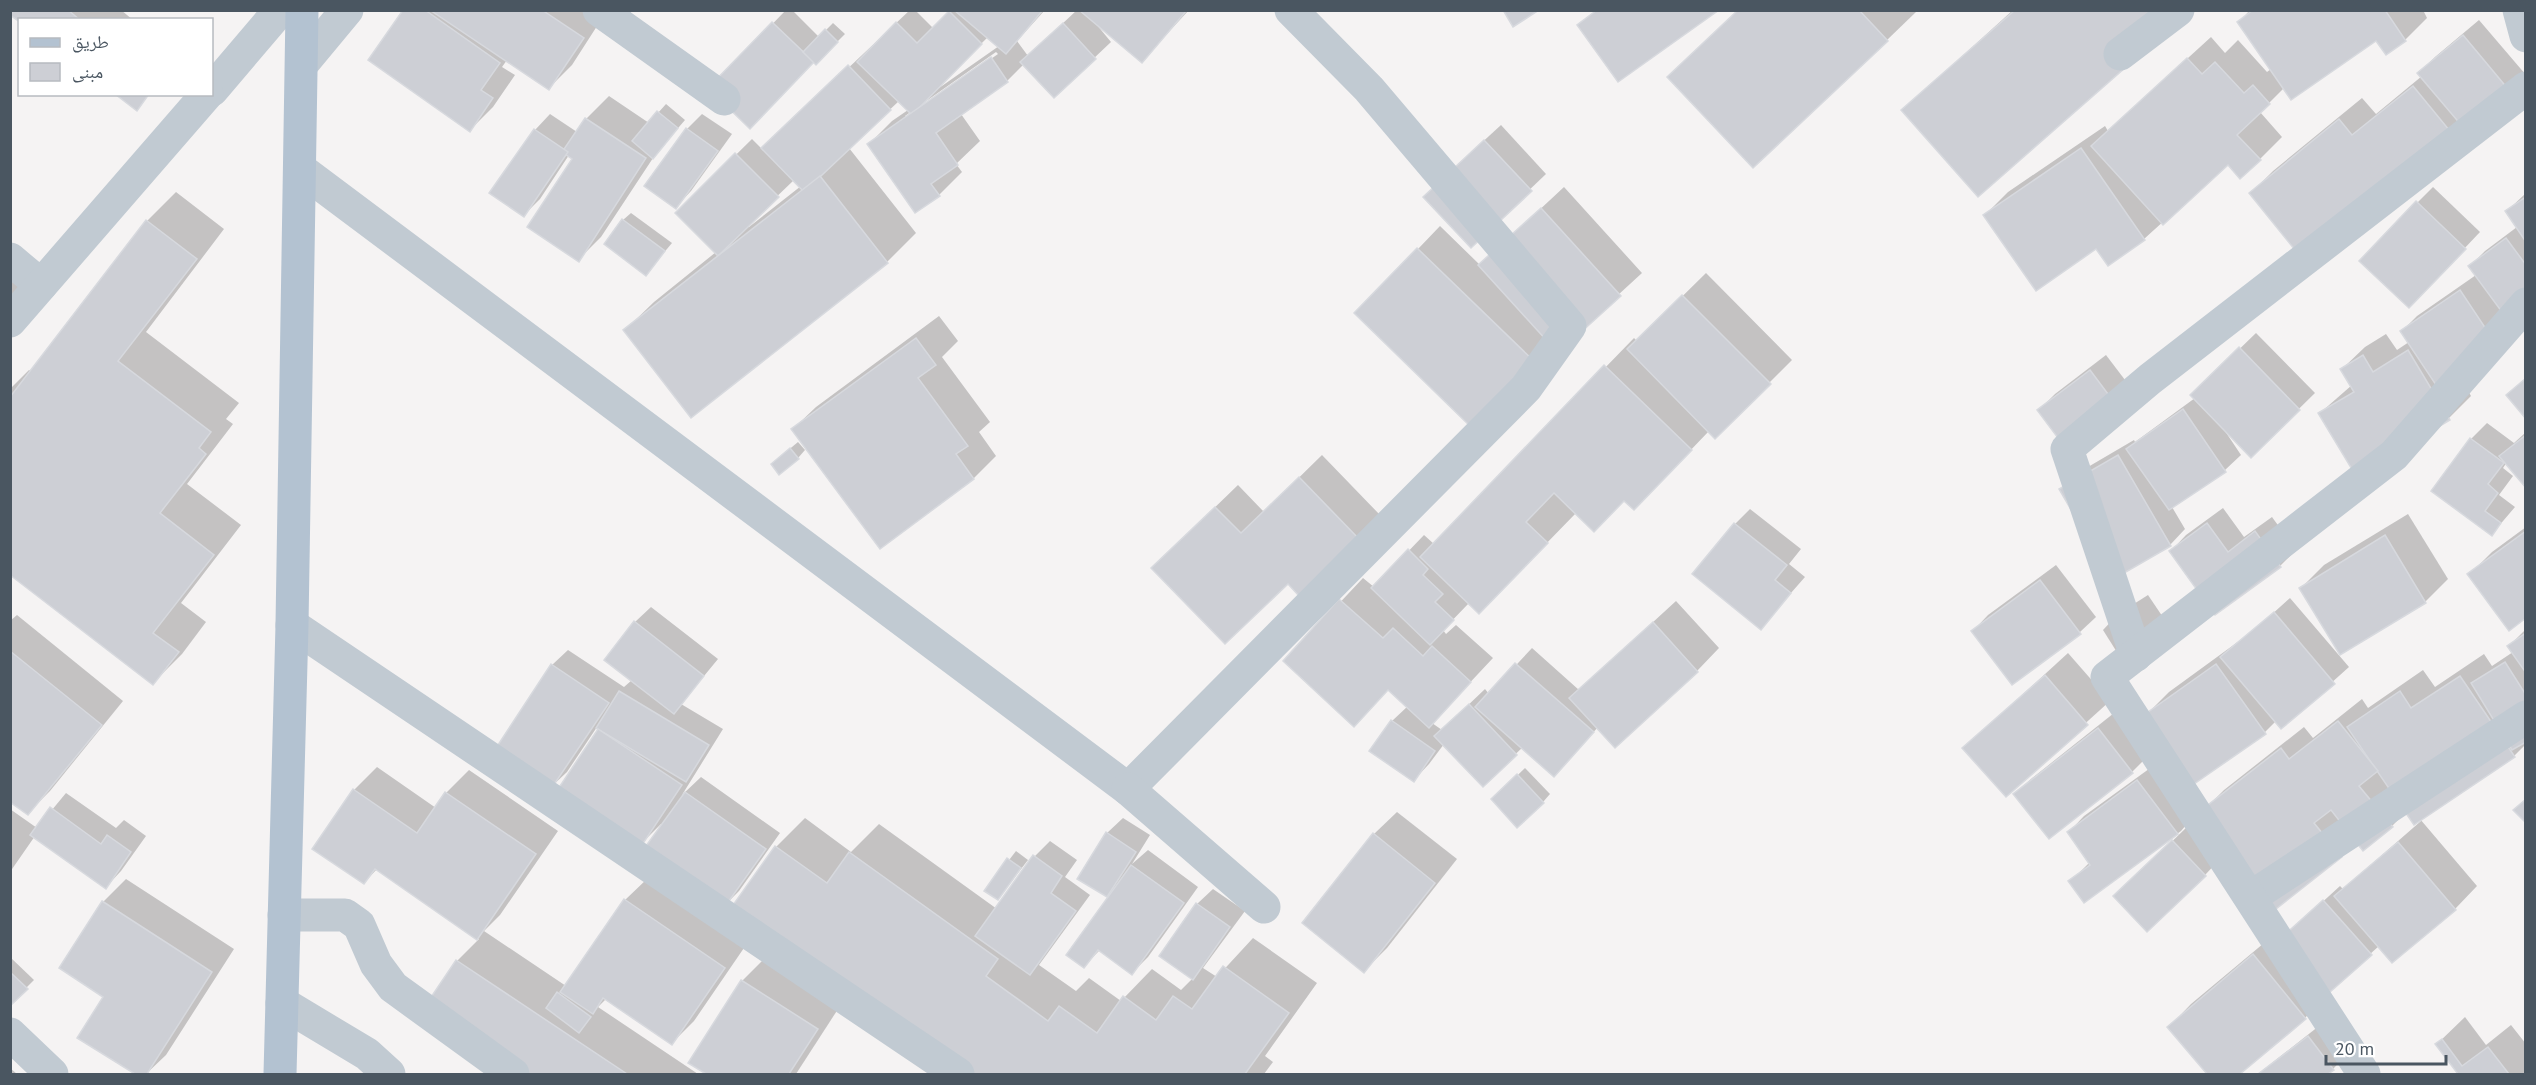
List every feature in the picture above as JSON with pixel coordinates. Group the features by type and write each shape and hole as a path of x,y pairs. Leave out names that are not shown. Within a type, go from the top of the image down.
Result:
{"main road":[{"path":"280,1074 292,626 303,63 302,10"}],"street":[{"path":"213,89 280,10"},
{"path":"303,63 347,10"},
{"path":"599,10 724,99"},
{"path":"1128,789 1526,388 1570,327 1369,89 1291,10"},
{"path":"2120,54 2178,10"},
{"path":"2519,10 2526,36"},
{"path":"2136,655 2067,449 2150,379 2526,88"},
{"path":"10,321 205,96"},
{"path":"300,169 1128,789 1264,907"},
{"path":"10,259 41,285"},
{"path":"2364,1074 2107,677 2394,454 2526,304"},
{"path":"292,626 958,1074"},
{"path":"2251,897 2526,717"},
{"path":"284,915 345,915 359,924 376,964 393,987 513,1074"},
{"path":"282,1003 367,1054 388,1074"},
{"path":"10,1034 52,1074"}],"building":[{"path":"10,10 68,10 78,18 18,18 18,21 10,15"},
{"path":"403,10 425,10 500,63 481,90 493,98 470,132 368,60"},
{"path":"430,10 542,10 584,38 549,90"},
{"path":"954,10 1043,10 1006,54"},
{"path":"1079,10 1187,10 1142,63"},
{"path":"1503,10 1539,10 1513,27"},
{"path":"1597,10 1719,10 1618,82 1577,25"},
{"path":"1738,10 1859,10 1888,41 1753,168 1667,77"},
{"path":"2015,10 2191,10 1978,197 1901,110"},
{"path":"2253,10 2385,10 2406,41 2386,55 2376,41 2291,100 2237,22"},
{"path":"949,11 982,44 912,115 857,62 896,22 917,43"},
{"path":"772,22 814,62 750,129 708,88"},
{"path":"1063,23 1096,59 1054,98 1020,62"},
{"path":"825,29 838,42 816,65 803,52"},
{"path":"2463,35 2518,101 2473,139 2417,73"},
{"path":"991,57 1008,82 936,133 958,165 931,184 940,196 915,213 867,144"},
{"path":"2187,58 2202,74 2215,62 2244,93 2253,85 2270,104 2237,135 2261,160 2240,179 2228,165 2163,225 2091,146"},
{"path":"848,65 891,110 804,192 761,148"},
{"path":"2413,86 2459,142 2295,250 2249,193 2339,119 2352,135"},
{"path":"118,96 148,96 137,111"},
{"path":"657,111 678,128 653,159 632,141"},
{"path":"585,118 646,158 579,262 527,227 572,159 562,152"},
{"path":"686,128 718,151 676,209 644,186"},
{"path":"534,129 568,152 524,217 489,193"},
{"path":"1484,140 1532,191 1471,248 1423,197"},
{"path":"2081,148 2145,240 2108,266 2096,249 2036,291 1983,215"},
{"path":"735,153 779,197 718,256 675,213"},
{"path":"820,176 888,263 691,418 623,330"},
{"path":"2526,197 2526,242 2505,211"},
{"path":"2416,201 2466,249 2409,308 2359,261"},
{"path":"1541,208 1621,296 1558,353 1478,265"},
{"path":"622,219 665,251 646,276 604,244"},
{"path":"146,220 197,259 118,361 211,432 199,448 206,454 160,513 214,555 153,633 179,652 153,685 10,575 10,397"},
{"path":"2506,238 2526,265 2526,318 2513,327 2468,266"},
{"path":"1417,248 1538,365 1474,430 1354,313"},
{"path":"2460,290 2502,353 2442,394 2400,331"},
{"path":"1682,295 1771,384 1715,439 1627,349"},
{"path":"916,338 936,365 918,378 968,446 956,454 974,479 880,549 791,429"},
{"path":"2239,347 2300,410 2251,458 2190,395"},
{"path":"2408,350 2450,420 2356,476 2318,413 2354,392 2340,369 2363,355 2373,372"},
{"path":"1604,365 1692,450 1634,510 1624,501 1594,532 1554,493 1526,522 1548,543 1479,614 1420,557"},
{"path":"2090,370 2126,418 2073,458 2037,410"},
{"path":"2526,378 2526,419 2506,395"},
{"path":"2183,409 2226,472 2169,510 2126,449"},
{"path":"2526,435 2526,488 2499,456"},
{"path":"2470,438 2504,463 2488,484 2498,493 2485,511 2501,523 2492,536 2431,491"},
{"path":"790,448 799,459 779,475 771,464"},
{"path":"2118,455 2171,546 2112,580 2059,489"},
{"path":"1299,477 1359,539 1299,596 1288,584 1225,644 1151,568 1215,507 1241,533"},
{"path":"1734,523 1787,565 1775,580 1791,593 1761,630 1692,574"},
{"path":"2207,523 2228,552 2255,531 2281,567 2215,615 2169,551"},
{"path":"2526,531 2526,618 2509,631 2467,574"},
{"path":"2385,535 2426,603 2340,655 2299,588"},
{"path":"1408,549 1428,569 1423,575 1443,594 1435,602 1454,620 1430,645 1371,588"},
{"path":"2040,580 2081,634 2012,685 1971,631"},
{"path":"1339,599 1383,638 1393,628 1423,656 1432,646 1471,682 1429,728 1388,690 1354,727 1283,661"},
{"path":"2274,612 2335,684 2281,729 2220,657"},
{"path":"634,621 704,676 674,714 604,660"},
{"path":"1653,622 1698,672 1615,748 1569,698"},
{"path":"2526,633 2526,673 2507,646"},
{"path":"10,651 102,725 28,815 10,802"},
{"path":"2505,662 2526,695 2526,742 2512,750 2471,683"},
{"path":"1515,663 1594,732 1554,777 1475,707"},
{"path":"551,664 609,703 551,789 494,751"},
{"path":"2216,664 2266,734 2194,784 2144,715"},
{"path":"2045,675 2088,725 2006,797 1962,748"},
{"path":"2460,676 2515,757 2414,825 2347,727 2400,691 2411,708"},
{"path":"619,691 709,745 686,782 596,728"},
{"path":"1469,704 1517,755 1483,787 1434,736"},
{"path":"1391,720 1435,751 1414,782 1369,751"},
{"path":"2338,721 2378,771 2359,786 2393,827 2363,851 2331,810 2314,823 2342,857 2276,909 2199,812 2281,748 2289,759"},
{"path":"2098,728 2133,773 2049,839 2013,794"},
{"path":"598,729 682,785 642,845 558,789"},
{"path":"1517,774 1544,803 1517,828 1491,799"},
{"path":"2137,780 2178,834 2084,903 2068,881 2090,865 2067,832"},
{"path":"353,789 417,833 445,792 536,854 477,940 375,869 364,884 312,849"},
{"path":"685,792 766,849 724,908 643,850"},
{"path":"2526,799 2526,823 2513,810"},
{"path":"50,807 101,844 107,835 131,852 106,889 30,835"},
{"path":"1106,832 1136,852 1107,897 1077,879"},
{"path":"1373,833 1435,883 1364,973 1302,923"},
{"path":"2172,840 2206,876 2147,932 2113,896"},
{"path":"2398,842 2456,910 2392,963 2334,896"},
{"path":"775,846 827,883 849,852 998,959 986,976 1048,1021 1059,1006 1097,1033 1123,996 1156,1020 1173,996 1192,1009 1223,966 1289,1013 1245,1074 955,1074 728,912"},
{"path":"1033,855 1062,876 1051,893 1076,911 1030,975 975,936"},
{"path":"1007,858 1021,868 998,900 984,891"},
{"path":"1131,865 1184,903 1132,975 1098,950 1084,968 1066,955"},
{"path":"624,899 725,968 672,1045 603,998 593,1014 560,992"},
{"path":"2323,900 2372,955 2330,992 2281,938"},
{"path":"102,901 212,972 147,1074 135,1074 77,1038 103,997 59,968"},
{"path":"1196,903 1230,927 1193,980 1159,956"},
{"path":"2253,954 2306,1019 2240,1074 2207,1074 2167,1027"},
{"path":"456,960 627,1074 513,1074 421,1012"},
{"path":"10,972 28,989 10,1006"},
{"path":"741,980 818,1029 789,1074 706,1074 688,1063"},
{"path":"557,992 591,1017 579,1033 546,1008"},
{"path":"2308,1036 2334,1070 2328,1074 2258,1074"},
{"path":"2442,1039 2462,1066 2488,1047 2509,1074 2458,1074 2435,1044"}]}
